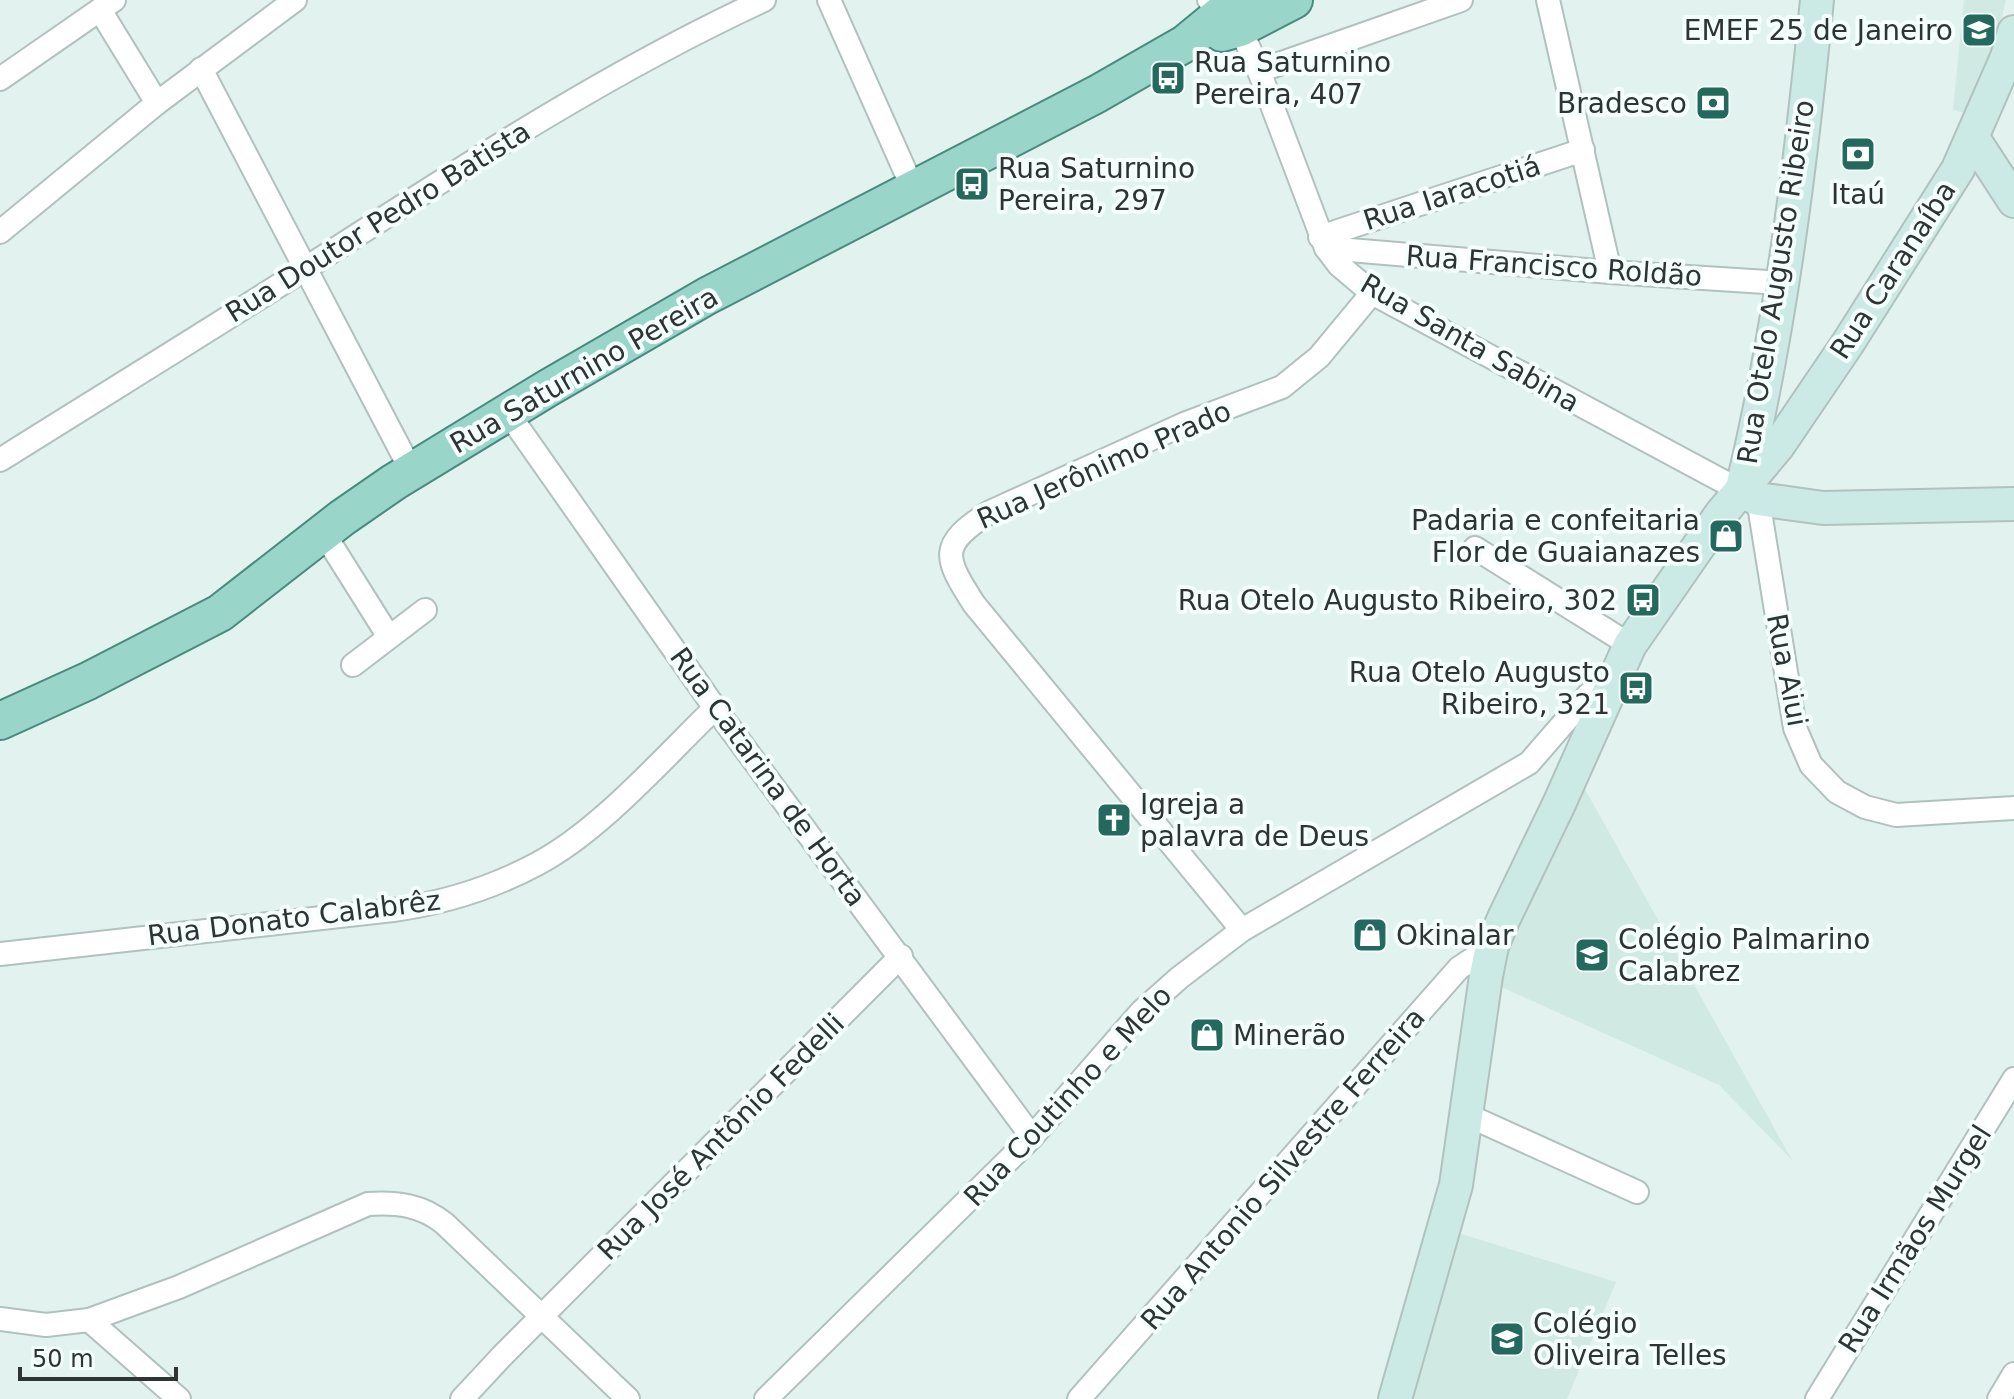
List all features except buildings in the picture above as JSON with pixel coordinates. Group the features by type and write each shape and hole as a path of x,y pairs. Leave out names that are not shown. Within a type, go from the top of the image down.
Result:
{"main road":[{"name":"Rua Saturnino Pereira","path":"0,721 100,675 220,613 323,532 412,472 707,296 1083,102 1186,43 1228,11 1294,0"},
{"name":"Rua Otelo Augusto Ribeiro","path":"1395,1399 1456,1185 1492,946 1624,656 1721,514 1750,495 1756,429 1782,283 1806,112 1817,0"},
{"name":"Rua Caranaíba","path":"1750,495 1774,452 1848,343 1958,169 2007,57 2014,32"},
{"path":"1973,138 2014,201"},
{"path":"1750,495 1823,508 2014,504"}],"street":[{"path":"0,232 157,103 295,0"},
{"name":"Rua Doutor Pedro Batista","path":"0,460 504,141 693,32 764,0"},
{"path":"829,0 914,191"},
{"path":"1259,71 1461,0"},
{"path":"1548,1 1610,272"},
{"path":"0,79 107,5 157,103"},
{"name":"Rua Santa Sabina","path":"1228,11 1259,71 1323,243 1339,265 1372,293 1628,433 1750,495"},
{"path":"201,69 412,472"},
{"name":"Rua Iaracotiá","path":"1323,243 1583,150"},
{"name":"Rua Francisco Roldão","path":"1323,243 1610,272 1782,283"},
{"name":"Rua Jerônimo Prado","path":"1242,930 974,604 954,574 949,554 953,543 966,527 990,512 1184,424 1282,387 1319,357 1372,293"},
{"name":"Rua Catarina de Horta","path":"508,413 715,708 1032,1137"},
{"name":"Rua Aiui","path":"1750,495 1795,728 1811,765 1837,792 1865,807 1896,815 2014,808"},
{"path":"323,532 389,637"},
{"path":"1475,548 1624,656"},
{"path":"353,665 425,610"},
{"name":"Rua Coutinho e Melo","path":"766,1399 1032,1137 1141,1012 1179,978 1242,930 1529,763 1624,656"},
{"name":"Rua Donato Calabrêz","path":"0,954 393,910 430,905 484,889 538,864 594,825 715,708"},
{"path":"1529,763 1550,760 1564,767 1572,776"},
{"name":"Rua Antonio Silvestre Ferreira","path":"1079,1399 1271,1185 1459,968 1492,946"},
{"name":"Rua José Antônio Fedelli","path":"462,1399 901,956"},
{"name":"Rua Irmãos Murgel","path":"1817,1399 2014,1079"},
{"path":"1467,1115 1637,1192"},
{"path":"0,1319 46,1325 89,1320 179,1287 368,1204 392,1202 415,1207 445,1224 628,1399"},
{"path":"89,1320 179,1399"},
{"path":"1999,1399 2014,1374"}],"shaded area":[{"name":"EMEF 25 de Janeiro","path":"1964,0 2006,0 1991,60 1970,114 1953,110"},
{"name":"Colégio Palmarino Calabrez","path":"1581,782 1792,1160 1719,1085 1499,986 1515,924"},
{"name":"Colégio Oliveira Telles","path":"1455,1232 1616,1282 1567,1399 1415,1399 1405,1396"}],"place":[{"name":"EMEF 25 de Janeiro","path":"1979,30"},
{"name":"Rua Saturnino Pereira, 407","path":"1168,78"},
{"name":"Bradesco","path":"1713,103"},
{"name":"Itaú","path":"1858,154"},
{"name":"Rua Saturnino Pereira, 297","path":"972,184"},
{"name":"Padaria e confeitaria Flor de Guaianazes","path":"1726,536"},
{"name":"Rua Otelo Augusto Ribeiro, 302","path":"1643,600"},
{"name":"Rua Otelo Augusto Ribeiro, 321","path":"1636,688"},
{"name":"Igreja a palavra de Deus","path":"1114,820"},
{"name":"Okinalar","path":"1370,935"},
{"name":"Colégio Palmarino Calabrez","path":"1592,955"},
{"name":"Minerão","path":"1207,1035"},
{"name":"Colégio Oliveira Telles","path":"1507,1339"}]}
